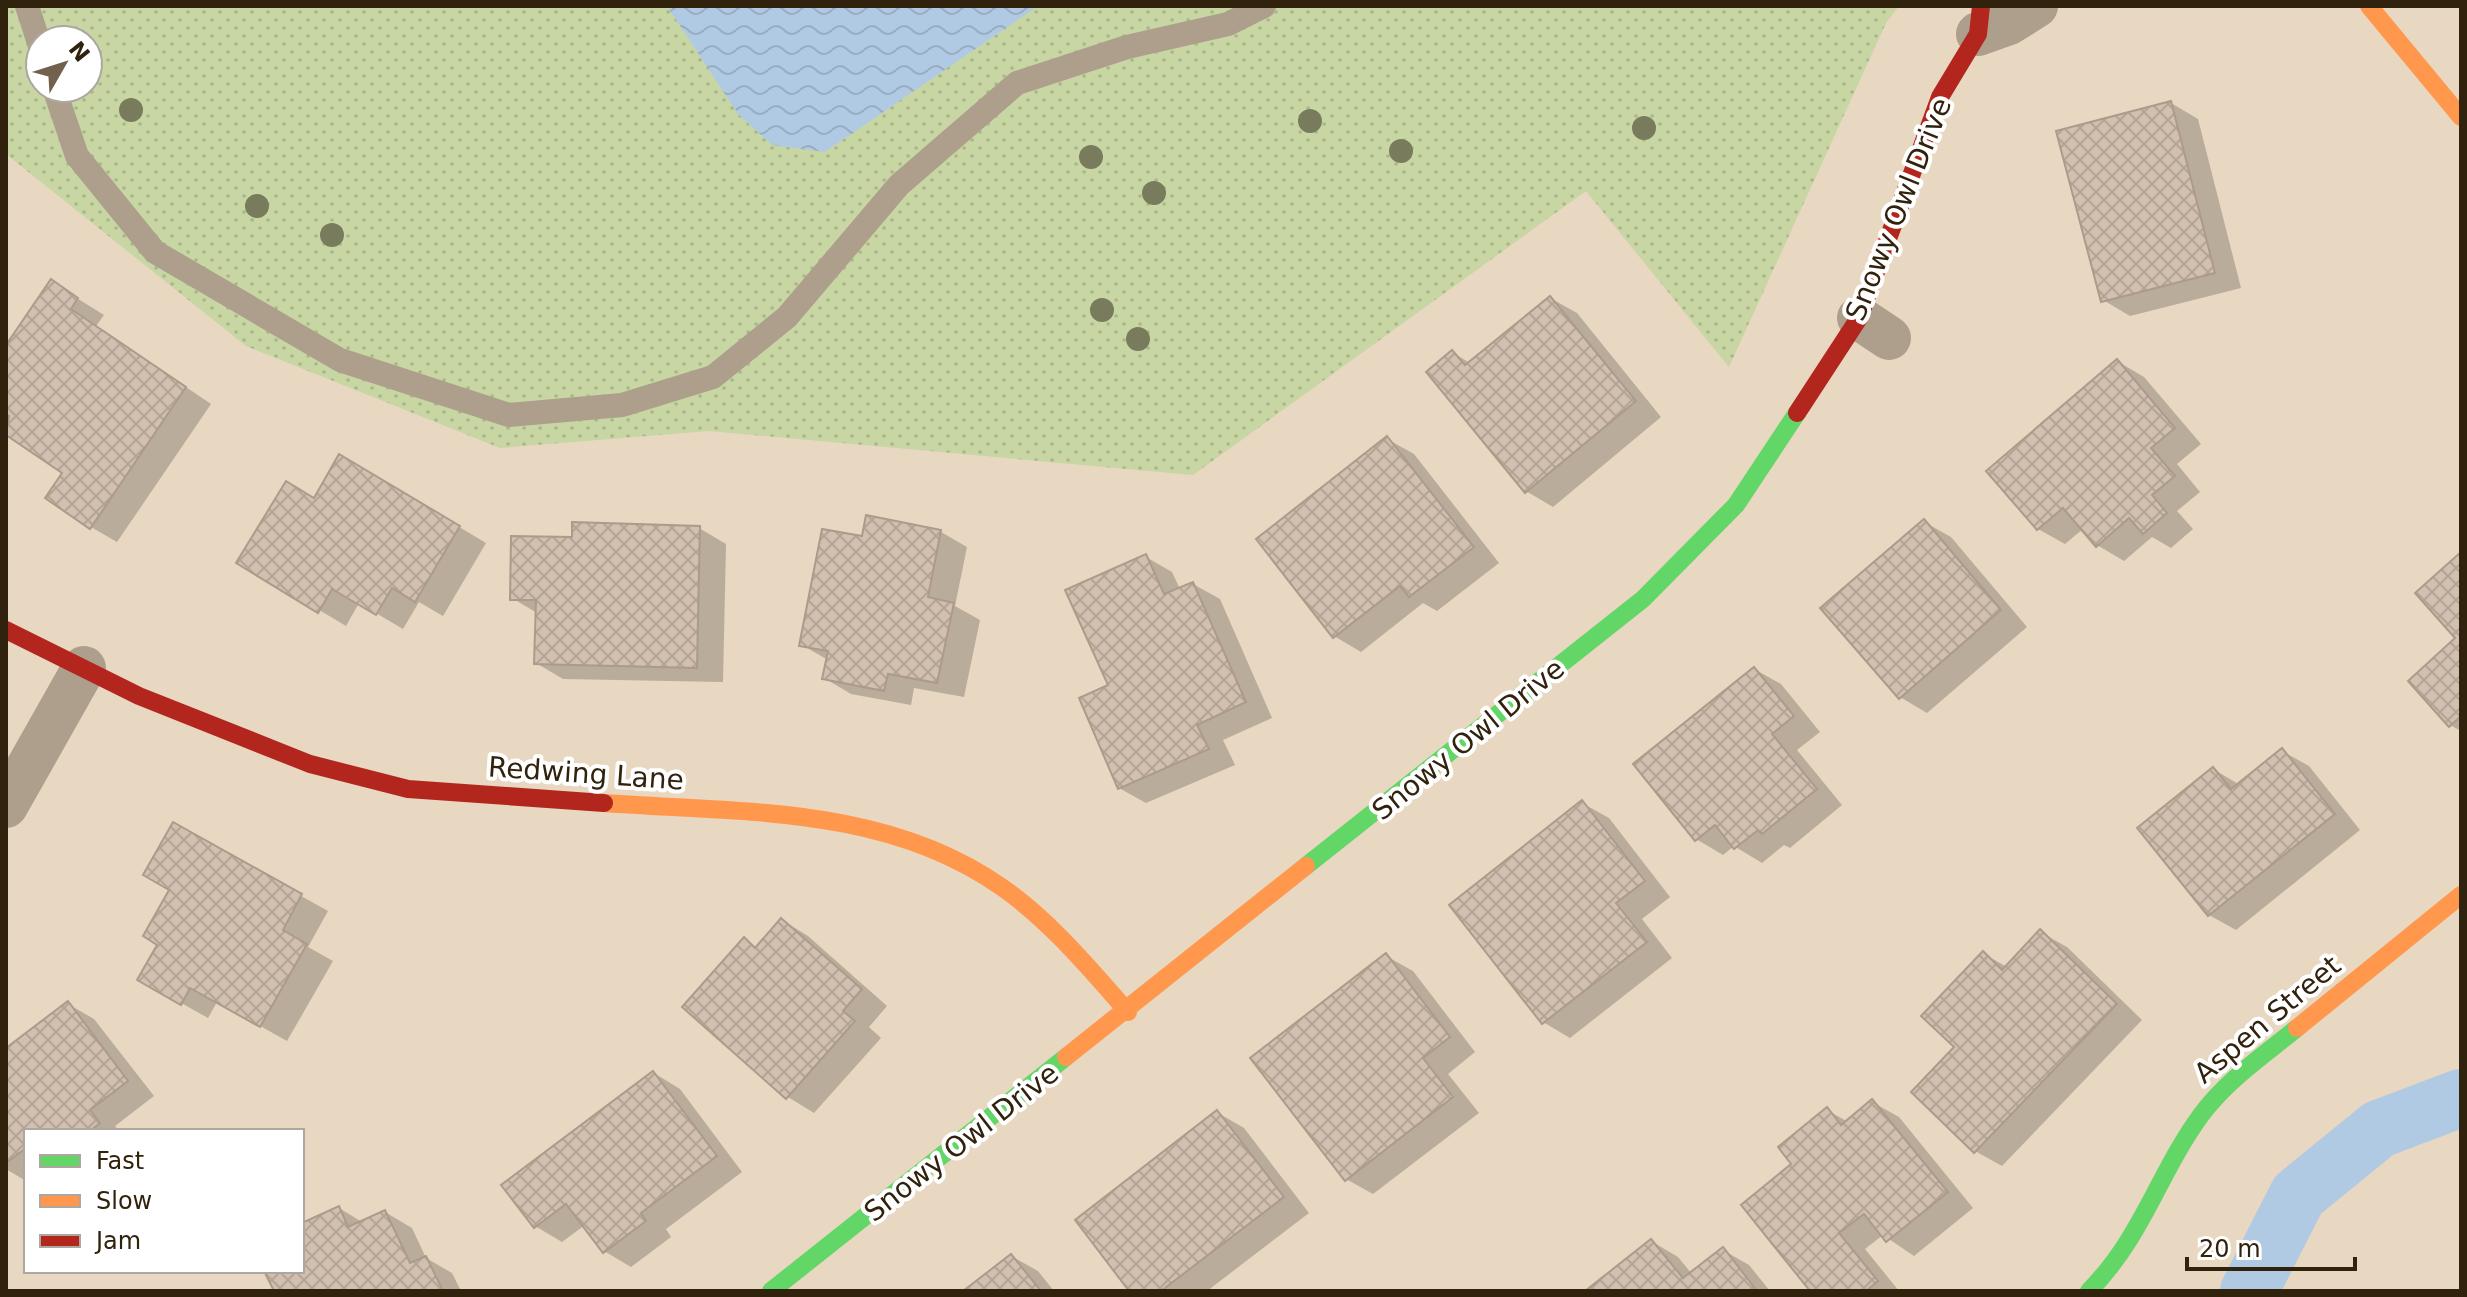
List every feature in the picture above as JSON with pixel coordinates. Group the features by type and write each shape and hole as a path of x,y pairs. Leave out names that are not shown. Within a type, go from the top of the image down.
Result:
{"street":[{"name":"Snowy Owl Drive","path":"771,1291 1128,1012 1643,599 1736,505 1874,328 1940,97 1980,20 2009,23 2036,6"},
{"path":"2369,6 2461,117"},
{"name":"Redwing Lane","path":"6,630 139,696 310,764 408,789 657,807 766,811 865,826 905,838 958,861 1003,888 1058,934 1128,1012"},
{"path":"6,806 84,668"},
{"name":"Aspen Street","path":"2089,1291 2112,1270 2141,1230 2194,1121 2218,1093 2461,895"}],"lane":[{"path":"59,104 77,156 155,252 340,360 509,415 622,405 713,377 787,317 899,185 1017,83 1127,47 1228,24 1264,6"}],"green space":[{"path":"6,6 1899,6 1886,23 1729,367 1586,191 1193,475 709,431 500,448 246,346 6,154"}],"water":[{"path":"667,6 1038,6 825,152 772,145 738,114"}],"building":[{"path":"2171,101 2215,273 2101,302 2056,131"},
{"path":"51,279 78,298 71,309 186,387 90,529 45,498 62,473 6,435 9,416 6,414 6,345"},
{"path":"1550,296 1636,401 1525,493 1426,372 1452,350 1465,365"},
{"path":"2117,359 2175,428 2151,448 2175,476 2152,495 2167,513 2143,534 2129,518 2096,547 2063,508 2037,530 1986,471"},
{"path":"1387,436 1474,547 1409,597 1400,586 1333,638 1256,539"},
{"path":"339,454 460,526 415,602 392,588 376,615 332,589 318,613 236,563 286,481 314,498"},
{"path":"866,515 941,530 928,597 954,603 937,683 888,674 884,691 822,679 828,651 799,646 822,529 862,536"},
{"path":"1924,519 2001,610 1899,699 1820,608"},
{"path":"572,522 700,526 697,668 534,664 536,600 510,600 511,536 572,537"},
{"path":"2461,552 2461,716 2449,727 2408,681 2455,638 2415,593"},
{"path":"1146,554 1164,594 1193,582 1246,702 1197,725 1209,749 1118,789 1079,698 1108,685 1065,590"},
{"path":"1754,667 1794,716 1772,734 1817,789 1762,834 1758,830 1734,849 1715,825 1695,841 1633,764"},
{"path":"2282,748 2335,814 2208,916 2137,828 2213,767 2231,789"},
{"path":"1582,800 1645,881 1616,903 1647,942 1542,1024 1449,905"},
{"path":"173,822 302,894 283,930 307,944 260,1027 190,988 181,1005 137,980 157,945 143,936 169,890 143,875"},
{"path":"781,918 862,989 843,1011 855,1021 786,1099 682,1007 744,937 755,948"},
{"path":"2040,929 2117,1004 1974,1153 1911,1092 1954,1047 1921,1016 1983,951 2002,970"},
{"path":"1386,953 1450,1037 1423,1058 1453,1097 1345,1181 1250,1058"},
{"path":"68,1001 128,1081 90,1110 100,1123 92,1129 24,1129 24,1150 6,1163 6,1048"},
{"path":"653,1071 717,1156 641,1213 646,1221 603,1253 566,1204 534,1228 501,1185"},
{"path":"1872,1099 1948,1192 1886,1242 1864,1214 1839,1233 1878,1281 1866,1291 1810,1291 1741,1205 1791,1164 1778,1147 1827,1107 1841,1125"},
{"path":"1217,1110 1284,1197 1161,1291 1129,1291 1075,1220"},
{"path":"339,1206 348,1227 385,1210 410,1263 426,1256 443,1291 274,1291 265,1273 304,1273 304,1222"},
{"path":"1651,1239 1683,1278 1723,1247 1757,1291 1585,1291"},
{"path":"1011,1254 1041,1291 963,1291"}],"waterway":[{"path":"2249,1291 2298,1195 2379,1129 2461,1098"}],"traffic: fast":[{"path":"1306,866 1643,599 1736,505 1797,413"},
{"path":"2089,1291 2123,1249 2186,1137 2211,1102 2234,1079 2297,1028"},
{"path":"771,1291 1066,1057"}],"traffic: slow":[{"path":"2369,6 2461,117"},
{"path":"604,803 811,818 861,827 911,841 958,861 1021,901 1069,946 1128,1012"},
{"path":"1066,1057 1306,866"},
{"path":"2297,1028 2461,895"}],"traffic: jam":[{"path":"1797,413 1859,318 1940,97 1978,34 1981,6"},
{"path":"6,630 139,696 310,764 408,789 604,803"}]}
